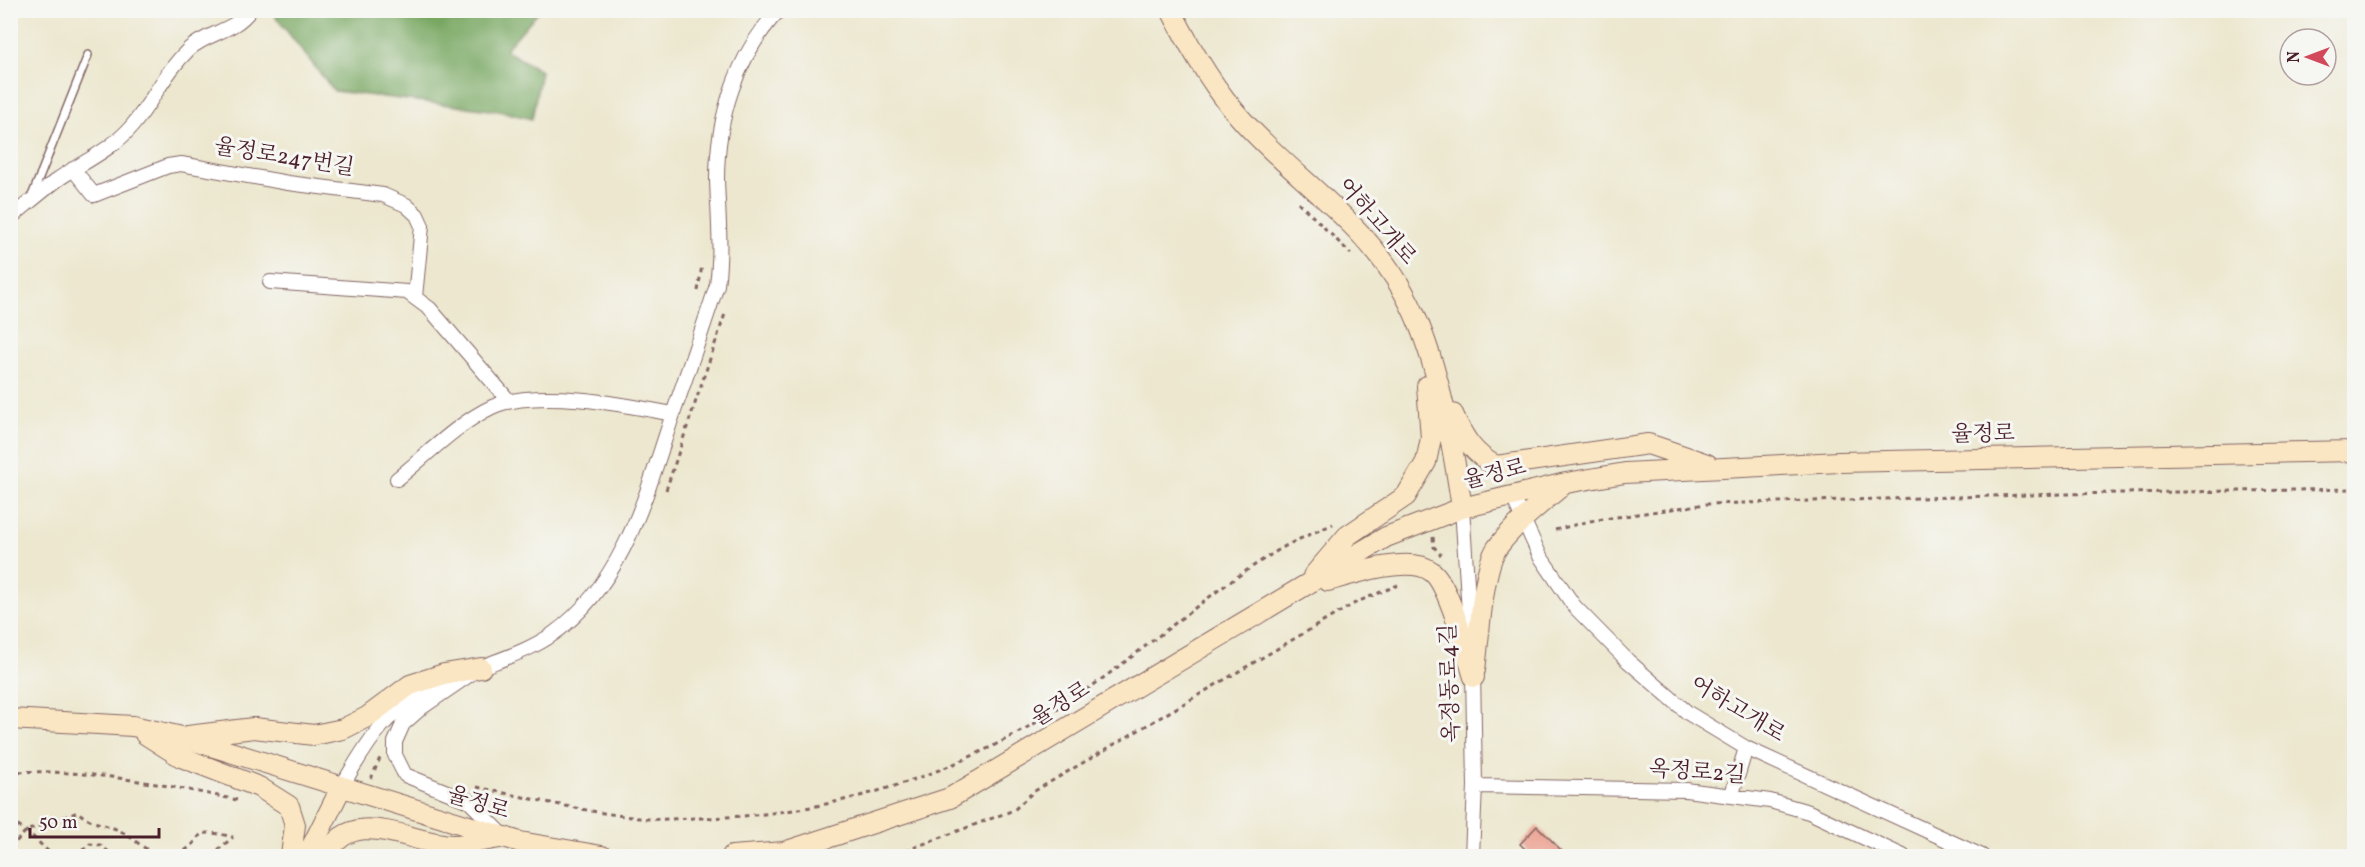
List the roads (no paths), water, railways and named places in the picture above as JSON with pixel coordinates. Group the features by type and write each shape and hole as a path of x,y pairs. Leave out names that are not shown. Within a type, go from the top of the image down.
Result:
{"main road":[{"name":"어하고개로","path":"1171,10 1197,59 1243,122 1332,205 1388,269 1404,293 1425,338 1454,454 1462,508"},
{"path":"1425,338 1464,439 1482,459 1496,466 1648,444 1718,468"},
{"path":"1302,589 1347,536 1406,496 1426,462 1431,438 1425,338"},
{"name":"율정로","path":"732,856 784,852 950,798 1055,738 1189,653 1302,589 1386,537 1462,508 1512,495 1625,472 1839,462 2355,451"},
{"path":"1474,677 1488,575 1496,550 1523,520 1566,483"},
{"path":"1302,589 1362,571 1420,565 1432,571 1438,578 1453,612 1474,677"},
{"path":"10,719 133,726 182,737 254,728 314,735 343,729 367,717 410,685 444,674 481,668"},
{"path":"133,726 181,757 259,787 289,806 295,825 291,856"},
{"name":"율정로","path":"182,737 504,837 602,856"},
{"path":"308,856 341,788"},
{"path":"326,856 331,847 349,833 370,828 452,845 504,837"}],"street":[{"path":"10,218 132,126 168,70 189,49 206,37 235,25 250,10"},
{"path":"341,788 361,754 388,717 418,693 523,651 553,634 606,581 638,516 717,285 721,254 718,159 723,117 731,89 744,59 766,23 779,10"},
{"name":"율정로247번길","path":"73,169 90,192 99,195 168,166 181,164 288,183 383,195 406,205 420,221 422,233 415,297"},
{"path":"270,282 407,292 430,309 509,401"},
{"path":"397,479 472,419 509,401 604,402 673,414"},
{"name":"어하고개로","path":"1512,495 1540,556 1574,606 1628,661 1688,713 1746,748 1982,856"},
{"name":"옥정동로4길","path":"1462,508 1474,677 1475,786 1472,856"},
{"path":"481,668 421,708 403,724 394,742 394,755 405,775 469,801 504,837"},
{"path":"1732,794 1746,748"},
{"name":"옥정로2길","path":"1475,786 1686,790 1732,794 1770,801 1809,812 1903,856"}],"lane":[{"path":"28,204 49,159 88,55"}]}
